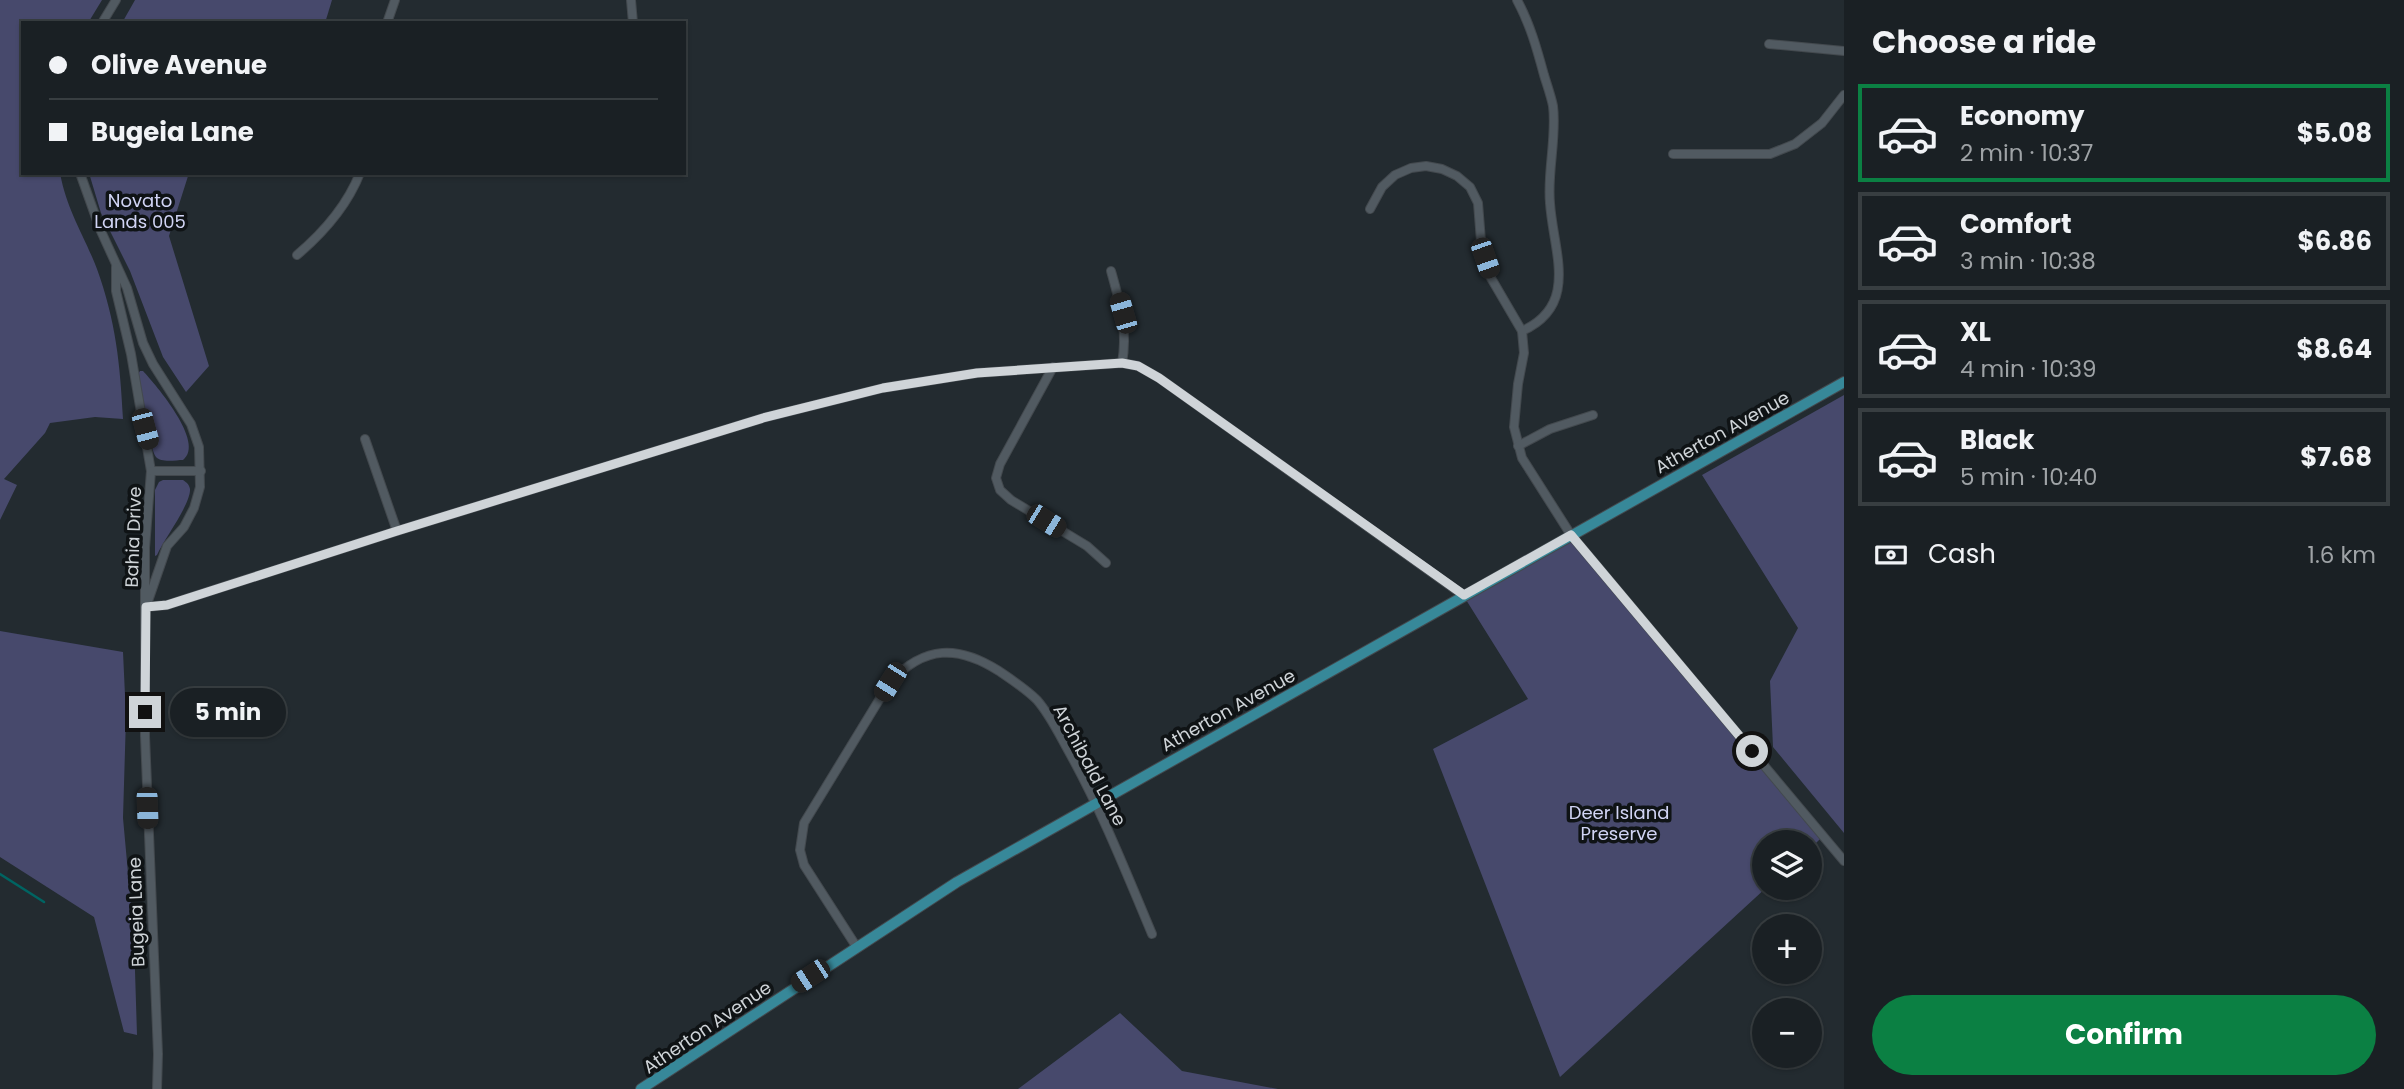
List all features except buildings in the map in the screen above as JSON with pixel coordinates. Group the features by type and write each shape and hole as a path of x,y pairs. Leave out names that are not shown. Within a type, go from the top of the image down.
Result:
{"main road":[{"name":"Atherton Avenue","path":"641,1089 957,882 1844,382"}],"street":[{"path":"103,21 116,0"},
{"path":"388,21 395,0"},
{"path":"631,0 634,21"},
{"path":"1517,0 1531,28 1553,107 1549,201 1560,268 1559,284 1552,307 1543,319 1521,331"},
{"path":"1769,44 1844,51"},
{"path":"1673,154 1770,154 1795,144 1822,123 1844,95"},
{"path":"1370,209 1382,187 1395,175 1411,168 1426,166 1441,169 1457,176 1470,187 1478,203 1481,241 1488,268 1521,331 1524,353 1517,384 1514,428 1522,458 1571,535 1844,861"},
{"name":"Bahia Drive","path":"81,175 116,267 127,288 143,343 153,364 191,424 199,447 200,487 194,508 184,527 167,546 146,607"},
{"path":"297,255 341,209 359,175"},
{"name":"Bahia Drive","path":"116,267 116,291 131,354 151,471 145,548 146,607"},
{"path":"1111,271 1123,313 1125,344 1122,363"},
{"path":"146,607 167,605 763,418 883,388 977,373 1122,363 1138,366 1159,378 1464,595"},
{"path":"1053,368 1000,464 996,478 1000,490 1011,500 1087,546 1106,563"},
{"path":"1518,446 1550,429 1593,415"},
{"path":"365,439 397,531"},
{"path":"151,471 201,471"},
{"name":"Bugeia Lane","path":"146,607 146,782 158,1054 157,1089"},
{"name":"Archibald Lane","path":"856,946 804,866 800,850 804,823 890,682 904,667 930,654 956,652 985,662 1011,679 1038,702 1053,723 1096,802 1152,934"}],"green space":[{"path":"0,0 102,0 89,21 21,21 21,175 61,175 67,199 97,269 109,307 118,361 123,419 95,417 50,423 45,433 4,479 17,485 0,520"},
{"path":"135,0 332,0 326,21 123,21"},
{"name":"Novato Lands 005","path":"90,175 188,175 169,236 209,366 186,392 163,357 130,271 101,213"},
{"path":"140,371 158,388 184,428 188,452 183,460 165,461 156,457 146,418 138,374"},
{"path":"1844,395 1844,833 1773,747 1770,681 1798,628 1702,475"},
{"path":"163,480 183,480 190,489 182,512 155,556 155,490"},
{"name":"Deer Island Preserve","path":"1571,535 1818,830 1752,830 1753,900 1560,1077 1433,749 1528,699 1463,595"},
{"path":"0,631 123,652 126,717 123,818 134,939 137,1035 124,1032 94,917 0,857"},
{"path":"1120,1013 1182,1071 1278,1089 1018,1089"}],"waterway":[{"path":"0,874 44,902"}],"route":[{"path":"145,712 146,607 167,605 763,418 883,388 977,373 1122,363 1138,366 1159,378 1464,595 1571,535 1752,751"}]}
